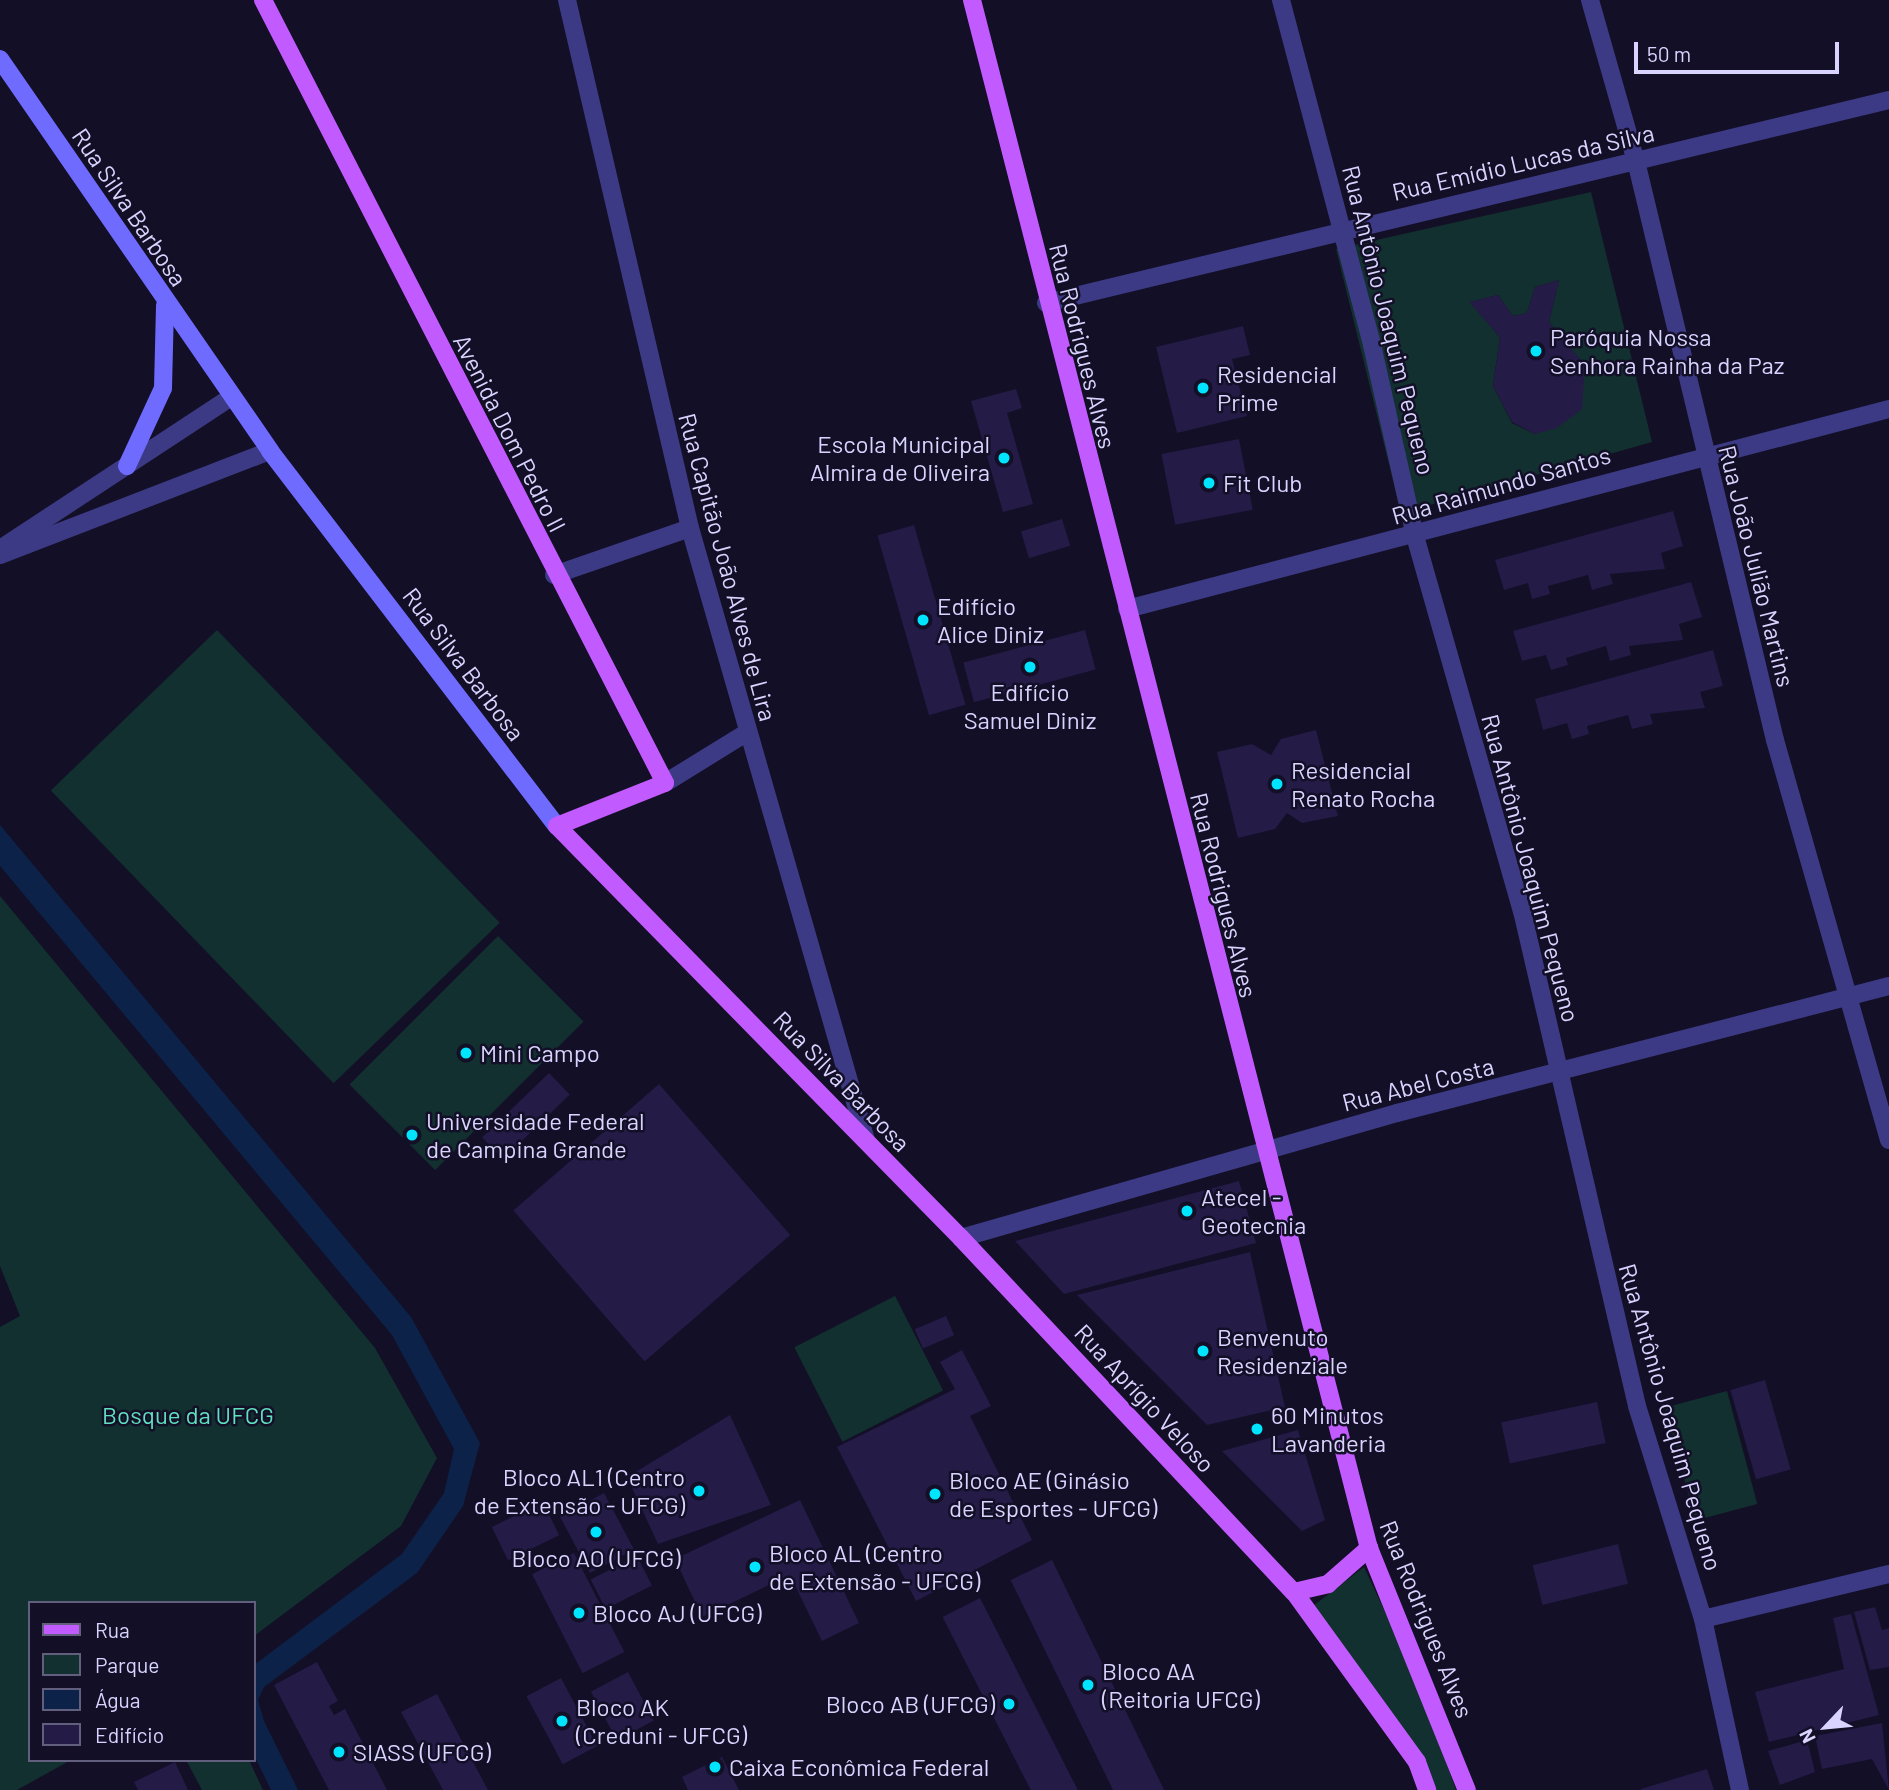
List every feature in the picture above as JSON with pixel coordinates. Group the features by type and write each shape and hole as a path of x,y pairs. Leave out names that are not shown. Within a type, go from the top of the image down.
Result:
{"main road":[{"name":"Avenida Dom Pedro II","path":"263,0 554,575 665,783"},
{"name":"Rua Rodrigues Alves","path":"972,0 1046,303 1127,609 1262,1150 1369,1548 1467,1790"},
{"name":"Rua Silva Barbosa","path":"0,60 270,451 557,826 961,1238"},
{"path":"127,466 163,387 165,301"},
{"path":"557,826 665,783"},
{"name":"Rua Aprígio Veloso","path":"961,1238 1294,1592"},
{"path":"1369,1548 1328,1584 1294,1592 1417,1762 1427,1790"}],"street":[{"name":"Rua Capitão João Alves de Lira","path":"567,0 690,528 746,733 866,1140"},
{"name":"Rua Antônio Joaquim Pequeno","path":"1281,0 1343,230 1415,536 1522,911 1637,1406 1703,1619 1741,1790"},
{"name":"Rua João Julião Martins","path":"1590,0 1636,161 1775,740 1852,996 1889,1140"},
{"name":"Rua Emídio Lucas da Silva","path":"1046,303 1889,100"},
{"path":"0,548 231,397"},
{"name":"Rua Raimundo Santos","path":"1127,609 1415,536 1704,453 1889,410"},
{"path":"0,555 270,451"},
{"path":"554,575 690,528"},
{"path":"665,783 746,733"},
{"name":"Rua Abel Costa","path":"961,1238 1262,1150 1558,1075 1889,986"},
{"path":"1703,1619 1889,1574"}],"green space":[{"path":"1591,192 1652,442 1401,513 1336,249","holes":["1559,280 1549,322 1584,365 1535,434 1512,423 1493,386 1500,337 1470,302 1498,295 1513,316 1527,313 1535,287"]},
{"path":"217,630 500,923 334,1083 51,790"},
{"name":"Bosque da UFCG","path":"0,896 375,1348 437,1458 401,1526 256,1635 256,1601 28,1601 28,1762 67,1762 17,1790 0,1790 0,1327 20,1316 0,1266"},
{"name":"Mini Campo","path":"498,936 584,1022 435,1170 350,1084"},
{"path":"895,1296 943,1390 842,1442 794,1347"},
{"path":"1727,1391 1757,1504 1695,1521 1665,1408"},
{"path":"1364,1567 1415,1676 1456,1790 1434,1790 1313,1606"},
{"path":"187,1762 250,1762 263,1790 202,1790"}],"water":[{"path":"0,825 411,1317 480,1443 463,1506 417,1573 264,1687 258,1700 264,1721 298,1790 271,1790 256,1759 256,1664 402,1554 444,1493 454,1449 392,1335 0,866"}],"building":[{"name":"Paróquia Nossa Senhora Rainha da Paz","path":"1559,280 1549,322 1585,365 1582,409 1557,428 1535,434 1512,422 1493,386 1500,337 1469,302 1498,295 1513,316 1527,313 1535,287"},
{"name":"Residencial Prime","path":"1243,326 1250,355 1232,359 1247,416 1177,433 1156,347"},
{"name":"Escola Municipal Almira de Oliveira","path":"1016,389 1022,408 1007,413 1033,504 1003,512 971,401"},
{"name":"Fit Club","path":"1239,439 1253,510 1175,525 1161,454"},
{"path":"1673,511 1683,546 1661,553 1665,569 1610,574 1613,584 1592,590 1588,575 1548,586 1550,594 1532,599 1528,583 1504,590 1495,560"},
{"path":"1062,519 1070,546 1029,558 1021,532"},
{"name":"Edifício Alice Diniz","path":"914,525 966,705 929,715 877,535"},
{"path":"1691,582 1702,617 1679,624 1683,640 1629,646 1631,655 1610,661 1606,646 1566,658 1568,665 1551,670 1546,655 1522,661 1513,631"},
{"name":"Edifício Samuel Diniz","path":"1085,630 1096,670 974,702 963,663"},
{"path":"1713,650 1723,686 1700,692 1705,708 1650,714 1653,724 1632,729 1628,715 1587,726 1589,734 1572,739 1567,723 1543,730 1535,699"},
{"name":"Residencial Renato Rocha","path":"1316,730 1338,816 1302,823 1287,813 1275,829 1238,838 1217,752 1252,744 1271,755 1281,739"},
{"path":"549,1073 570,1095 503,1159 482,1138"},
{"path":"659,1084 790,1235 645,1362 513,1211"},
{"name":"Atecel - Geotecnia","path":"1239,1181 1256,1243 1064,1294 1015,1241"},
{"name":"Benvenuto Residenziale","path":"1250,1252 1285,1407 1207,1425 1077,1295"},
{"path":"946,1316 954,1335 923,1349 915,1329"},
{"name":"Bloco AE (Ginásio de Esportes - UFCG)","path":"962,1350 991,1406 970,1416 1032,1540 916,1601 837,1447 955,1389 940,1362"},
{"path":"1765,1380 1791,1469 1756,1479 1730,1390"},
{"path":"1597,1402 1606,1443 1510,1463 1501,1422"},
{"name":"Bloco AL1 (Centro de Extensão - UFCG)","path":"730,1415 771,1505 658,1544 627,1477"},
{"path":"1298,1430 1325,1520 1302,1531 1222,1451"},
{"name":"Bloco AO (UFCG)","path":"604,1493 634,1550 590,1573 560,1516"},
{"name":"Bloco AL (Centro de Extensão - UFCG)","path":"800,1500 859,1623 822,1641 790,1575 702,1617 675,1559"},
{"path":"543,1502 559,1535 508,1560 492,1527"},
{"path":"1618,1544 1628,1584 1543,1605 1533,1565"},
{"name":"Bloco AJ (UFCG)","path":"574,1553 624,1652 583,1673 532,1574"},
{"path":"637,1556 652,1585 606,1609 591,1580"},
{"name":"Bloco AA (Reitoria UFCG)","path":"1052,1560 1164,1790 1113,1790 1011,1580"},
{"name":"Bloco AB (UFCG)","path":"980,1598 1078,1790 1031,1790 943,1617"},
{"path":"1875,1607 1882,1630 1889,1628 1889,1667 1870,1670 1854,1612"},
{"path":"1851,1614 1879,1715 1769,1742 1755,1692 1844,1669 1833,1618"},
{"name":"SIASS (UFCG)","path":"317,1662 338,1701 329,1706 334,1715 345,1709 387,1790 329,1790 274,1685"},
{"path":"628,1672 654,1721 617,1740 591,1692"},
{"name":"Bloco AK (Creduni - UFCG)","path":"561,1678 597,1746 563,1764 527,1696"},
{"path":"437,1694 488,1790 443,1790 401,1712"},
{"path":"1882,1723 1889,1790 1872,1759 1822,1769 1815,1736"},
{"path":"1807,1740 1815,1772 1780,1785 1768,1751"},
{"name":"Caixa Econômica Federal","path":"722,1757 739,1790 688,1790 682,1777"},
{"path":"175,1762 188,1790 138,1790 134,1782"},
{"path":"1707,1769 1714,1790 1641,1790 1641,1789"}],"place":[{"name":"Paróquia Nossa Senhora Rainha da Paz","path":"1536,351"},
{"name":"Residencial Prime","path":"1203,388"},
{"name":"Escola Municipal Almira de Oliveira","path":"1004,458"},
{"name":"Fit Club","path":"1209,483"},
{"name":"Edifício Alice Diniz","path":"923,620"},
{"name":"Edifício Samuel Diniz","path":"1030,667"},
{"name":"Residencial Renato Rocha","path":"1277,784"},
{"name":"Mini Campo","path":"466,1053"},
{"name":"Universidade Federal de Campina Grande","path":"412,1135"},
{"name":"Atecel - Geotecnia","path":"1187,1211"},
{"name":"Benvenuto Residenziale","path":"1203,1351"},
{"name":"60 Minutos Lavanderia","path":"1257,1429"},
{"name":"Bloco AL1 (Centro de Extensão - UFCG)","path":"699,1491"},
{"name":"Bloco AE (Ginásio de Esportes - UFCG)","path":"935,1494"},
{"name":"Bloco AO (UFCG)","path":"596,1532"},
{"name":"Bloco AL (Centro de Extensão - UFCG)","path":"755,1567"},
{"name":"Bloco AJ (UFCG)","path":"579,1613"},
{"name":"Bloco AA (Reitoria UFCG)","path":"1088,1685"},
{"name":"Bloco AB (UFCG)","path":"1009,1704"},
{"name":"Bloco AK (Creduni - UFCG)","path":"562,1721"},
{"name":"SIASS (UFCG)","path":"339,1752"},
{"name":"Caixa Econômica Federal","path":"715,1767"}]}
